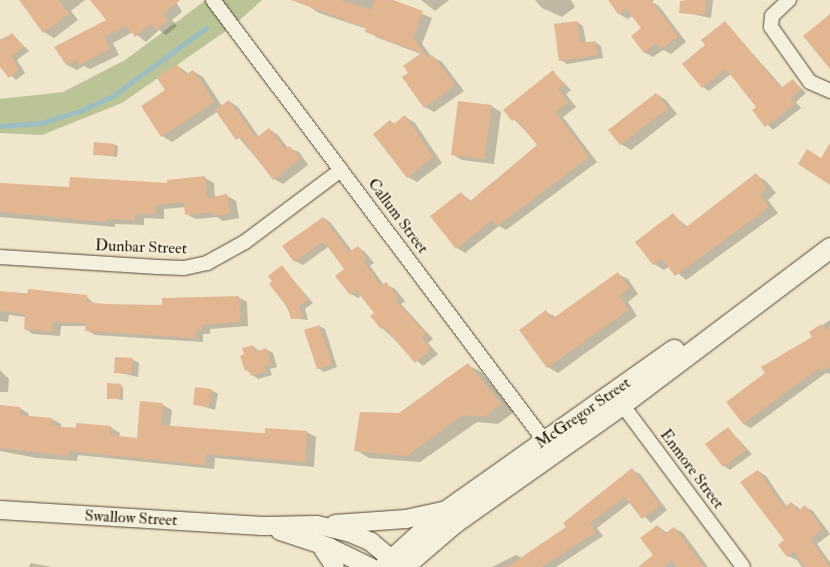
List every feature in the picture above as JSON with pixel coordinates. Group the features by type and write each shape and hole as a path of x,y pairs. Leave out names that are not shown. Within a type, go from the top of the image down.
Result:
{"main road":[{"name":"McGregor Street","path":"393,565 447,510 549,447 830,248"},
{"name":"McGregor Street","path":"393,565 456,523 549,447"}],"street":[{"name":"Callum Street","path":"213,0 549,447"},
{"path":"789,0 772,16 771,27 810,82 830,91"},
{"name":"Dunbar Street","path":"0,257 176,268 207,264 245,242 341,170"},
{"name":"Enmore Street","path":"617,399 744,567"},
{"name":"Swallow Street","path":"0,510 263,526 317,525 361,537 393,565"},
{"path":"317,525 387,521 447,510"},
{"name":"Swallow Street","path":"263,526 320,544 370,567"},
{"path":"320,544 334,567"}],"green space":[{"path":"206,0 262,0 233,26 122,103 42,135 0,133 0,99 63,92 125,60"}],"building":[{"path":"19,0 58,0 69,14 43,33"},
{"path":"90,0 180,0 163,14 168,20 156,30 151,24 135,37 126,26 104,37 110,49 79,65 77,60 66,65 54,47 106,20"},
{"path":"291,0 340,0 371,10 375,0 393,0 423,11 413,38 428,58 432,55 455,85 424,108 402,77 408,73 403,66 421,53 365,32 366,28"},
{"path":"608,0 651,0 678,37 661,49 656,43 644,53 631,36 641,28 626,9 618,14"},
{"path":"706,0 705,15 679,13 680,1"},
{"path":"830,14 830,69 803,36"},
{"path":"577,21 580,43 595,41 597,55 559,61 554,24"},
{"path":"725,21 781,88 793,79 801,89 790,98 795,104 765,127 752,110 756,107 726,69 702,88 682,64 705,45 701,40"},
{"path":"12,33 24,47 11,56 19,69 9,78 0,67 0,38 2,41"},
{"path":"177,64 185,75 193,70 214,102 161,137 141,106 165,90 157,78"},
{"path":"553,70 564,85 558,89 568,102 555,112 589,157 497,226 492,220 456,249 430,216 461,192 469,202 537,145 516,119 512,121 503,110"},
{"path":"656,93 668,108 620,145 608,130"},
{"path":"229,100 256,138 269,128 285,149 290,146 300,159 273,180 241,137 236,140 215,110"},
{"path":"458,101 492,105 484,159 451,155"},
{"path":"405,115 433,157 407,178 373,134 390,120 394,124"},
{"path":"94,142 115,144 114,156 93,155"},
{"path":"830,143 830,185 798,164 807,149 821,158"},
{"path":"756,173 767,187 759,194 769,207 675,276 662,259 653,265 635,242 673,213 685,228"},
{"path":"205,176 207,198 227,194 230,213 213,216 212,212 185,215 184,202 156,205 155,214 135,214 135,220 106,219 106,222 0,212 0,183 69,187 70,177 167,183 167,180"},
{"path":"323,217 349,252 358,246 367,258 363,261 381,286 386,282 398,297 395,300 426,334 422,338 431,349 415,363 384,327 381,329 370,316 374,313 356,290 350,295 335,276 344,269 327,246 322,242 294,262 282,246"},
{"path":"282,265 308,299 299,306 303,318 291,319 288,308 269,284 272,281 268,276"},
{"path":"618,272 629,288 619,296 628,310 547,368 519,330 546,310 552,319"},
{"path":"28,289 87,295 86,302 106,304 162,305 162,298 239,296 240,322 202,325 202,330 195,330 195,338 85,331 86,323 53,322 52,332 24,329 25,314 0,311 0,291 27,294"},
{"path":"821,324 825,330 830,326 830,366 821,371 819,368 743,424 726,402 765,373 761,367 812,337 809,332"},
{"path":"319,325 332,364 317,369 304,330"},
{"path":"253,345 255,352 266,348 271,364 264,366 266,371 251,376 249,370 245,371 240,356 244,354 242,348"},
{"path":"115,357 133,358 131,374 114,373"},
{"path":"468,363 501,404 484,417 463,415 407,456 354,451 360,412 399,413"},
{"path":"107,383 121,384 120,399 107,399"},
{"path":"195,387 212,389 209,407 193,405"},
{"path":"140,401 163,403 161,425 260,433 265,433 265,428 307,431 305,462 206,454 205,465 69,451 68,456 0,448 0,405 20,407 19,415 52,418 52,426 76,428 76,423 111,426 110,435 137,438"},
{"path":"728,427 746,450 723,467 705,444"},
{"path":"632,468 660,505 642,519 625,497 590,523 596,532 541,567 507,567 566,527 563,523"},
{"path":"758,470 784,508 791,502 798,511 805,505 823,529 810,539 830,567 805,567 794,551 787,557 778,545 784,540 740,482"},
{"path":"657,525 664,534 674,527 704,567 677,567 672,560 663,567 638,567 653,555 640,538"}],"waterway":[{"path":"0,126 41,123 80,111 114,95 206,28"}]}
